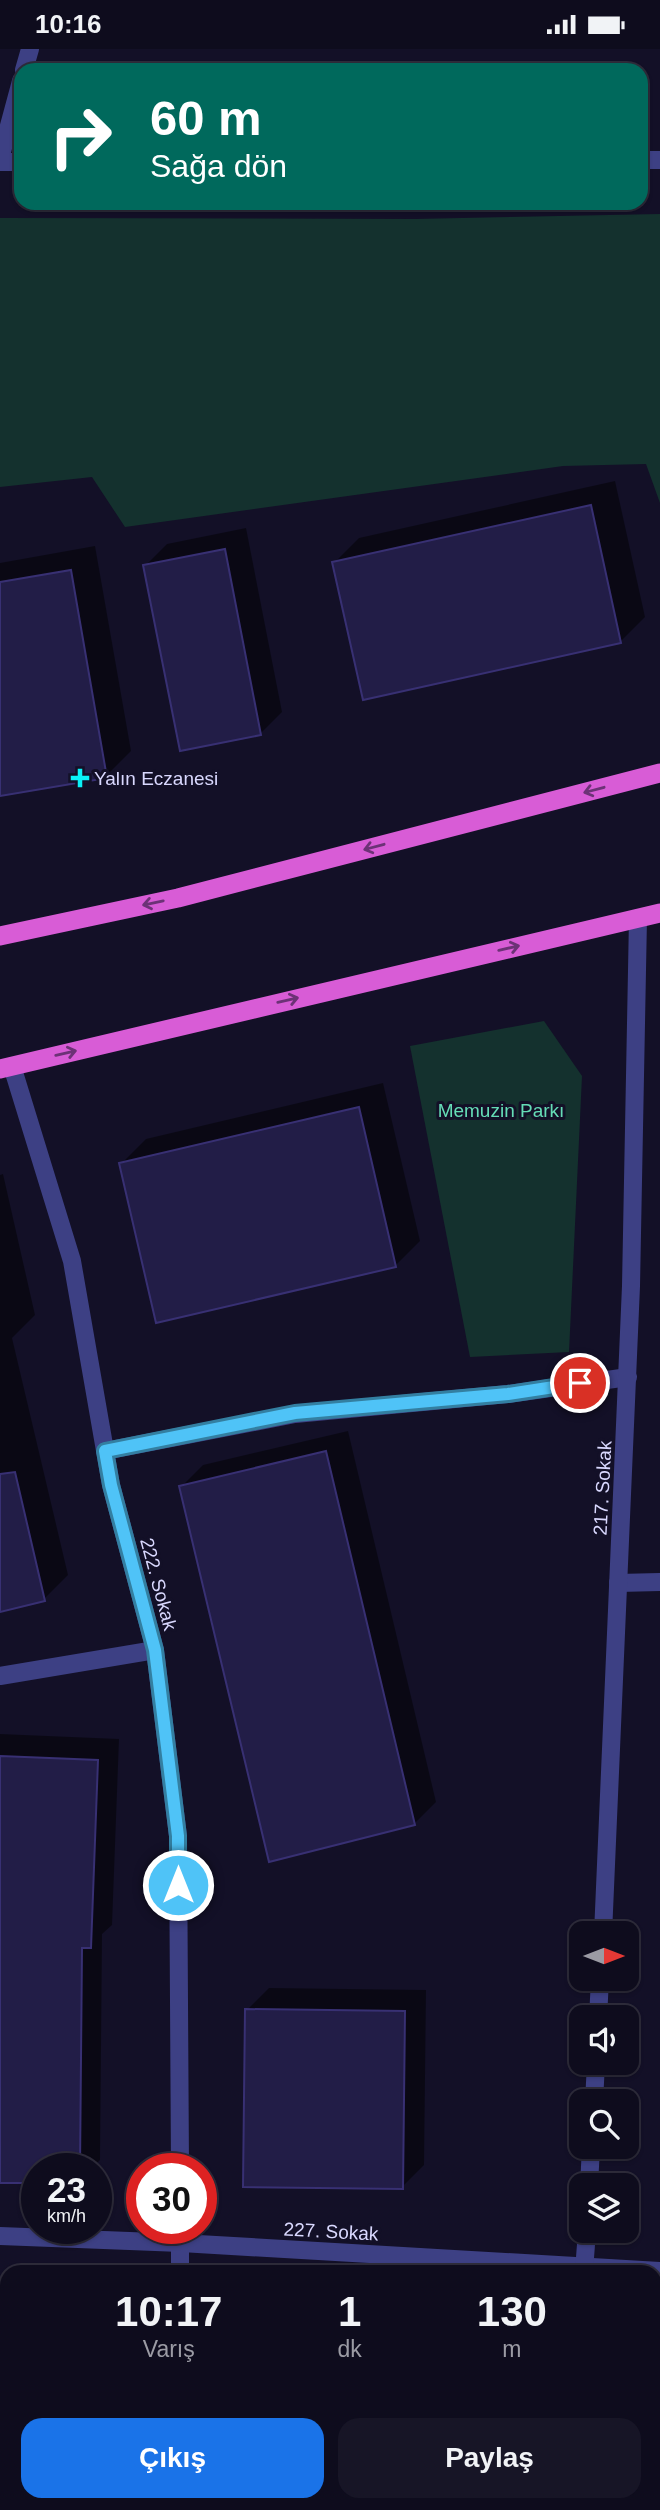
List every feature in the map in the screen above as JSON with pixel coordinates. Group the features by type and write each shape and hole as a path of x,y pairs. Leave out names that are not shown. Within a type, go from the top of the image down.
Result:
{"highway":[{"path":"0,936 178,898 660,772"},
{"path":"6,1067 660,913"}],"street":[{"path":"0,160 14,107"},
{"name":"217. Sokak","path":"604,1921 628,1377 638,918"},
{"name":"222. Sokak","path":"6,1067 72,1261 111,1485 155,1650 178,1836 180,2153"},
{"path":"105,1451 295,1413 508,1394 628,1377"},
{"path":"618,1583 660,1582"},
{"path":"0,1677 155,1650"},
{"name":"227. Sokak","path":"0,2236 126,2235"},
{"name":"227. Sokak","path":"217,2238 537,2265"},
{"path":"585,2265 586,2243"},
{"path":"180,2265 181,2244"}],"green space":[{"path":"660,214 660,503 646,464 563,466 125,527 92,477 0,487 0,218 415,219"},
{"name":"Memuzin Parkı","path":"544,1021 582,1076 569,1352 470,1357 410,1046"}],"building":[{"path":"591,505 621,643 363,700 332,562"},
{"path":"225,549 261,735 180,751 143,565"},
{"path":"71,570 107,778 0,796 0,582"},
{"path":"359,1107 396,1267 156,1323 119,1163"},
{"path":"326,1451 415,1825 269,1862 179,1486"},
{"path":"15,1472 45,1601 0,1612 0,1474"},
{"path":"0,1756 98,1760 91,1948 82,1948 80,2153 21,2153 21,2183 0,2183"},
{"path":"245,2009 405,2011 403,2189 243,2187"}],"place":[{"name":"Yalın Eczanesi","path":"80,778"}],"route":[{"path":"178,1885 178,1836 155,1650 111,1485 105,1451 295,1413 508,1394 580,1383"}]}
